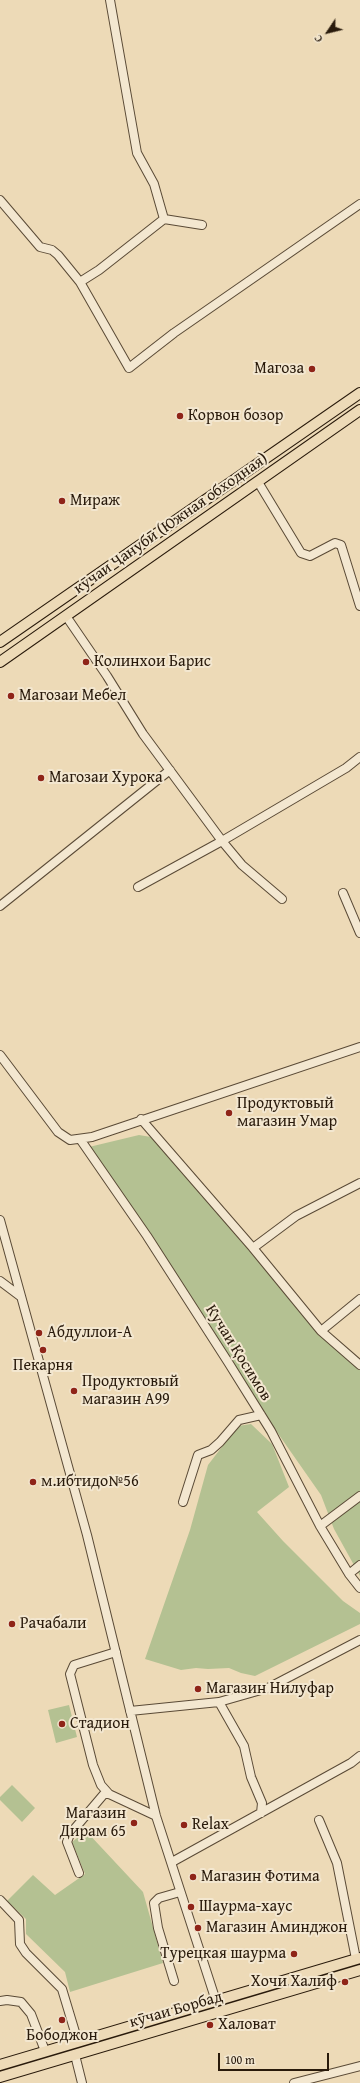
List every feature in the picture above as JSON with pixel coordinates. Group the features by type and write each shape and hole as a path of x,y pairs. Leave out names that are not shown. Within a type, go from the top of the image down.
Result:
{"main road":[{"name":"кӯчаи Ҷанубӣ (Южная обходная)","path":"0,642 360,393"},
{"name":"кӯчаи Ҷанубӣ (Южная обходная)","path":"0,662 360,410"},
{"name":"кӯчаи Борбад","path":"0,2065 358,1958"},
{"name":"кӯчаи Борбад","path":"0,2077 360,1970"}],"street":[{"path":"110,0 137,153 154,184 164,219"},
{"path":"0,200 40,247 52,250 58,255 80,282 128,368 174,333 360,204"},
{"path":"80,282 105,266 164,219 202,225"},
{"path":"258,482 302,553 310,556 335,543 341,545 360,606"},
{"path":"66,616 107,676 143,734 222,841 253,876 282,899"},
{"path":"138,887 222,841 346,768 360,757"},
{"path":"0,906 170,770"},
{"path":"343,893 360,934"},
{"path":"0,1055 3,1066 58,1132 70,1140 92,1137 141,1119 360,1047"},
{"path":"141,1119 253,1248 321,1331 360,1365"},
{"name":"Кучаи Қосимов","path":"80,1139 147,1236 261,1415 320,1526 349,1574 360,1588"},
{"path":"253,1248 296,1216 360,1183"},
{"path":"0,1220 88,1536 156,1816 216,2001"},
{"path":"0,1281 20,1296"},
{"path":"321,1331 360,1299"},
{"path":"183,1502 198,1455 210,1450 220,1442 239,1420 261,1415"},
{"path":"320,1526 360,1496"},
{"path":"349,1574 360,1565"},
{"path":"130,1710 219,1702 268,1688 360,1640"},
{"path":"116,1652 74,1664 70,1674 93,1765 101,1785 109,1794 156,1816"},
{"path":"219,1702 244,1746 251,1777 262,1803 261,1813"},
{"path":"172,1862 360,1756"},
{"path":"79,1873 67,1842 70,1834 104,1794 109,1794"},
{"path":"319,1820 337,1863 358,1958"},
{"path":"174,1981 158,1928 154,1903 159,1898 180,1892"},
{"path":"0,1900 19,1920 20,1944 26,1953 62,1989 78,2042"},
{"path":"0,2001 7,2000 21,2002 30,2014 45,2051"},
{"path":"74,2055 82,2083"},
{"path":"294,2083 360,2066"}],"green space":[{"path":"139,1135 157,1138 319,1328 360,1363 360,1576 334,1529 321,1495 228,1362 89,1147"},
{"path":"251,1424 272,1444 289,1487 257,1512 283,1541 343,1601 360,1613 360,1624 255,1676 241,1673 229,1668 196,1668 181,1670 145,1659 190,1530 208,1465 238,1426"},
{"name":"Стадион","path":"69,1705 77,1737 56,1743 48,1710"},
{"path":"12,1785 35,1808 22,1822 0,1800 0,1797"},
{"path":"86,1831 143,1892 163,1963 70,1992 65,1972 26,1934 26,1919 7,1901 33,1875 55,1895 85,1874 72,1842"}],"place":[{"name":"Магоза","path":"312,369"},
{"name":"Корвон бозор","path":"180,416"},
{"name":"Мираж","path":"62,501"},
{"name":"Колинхои Барис","path":"86,662"},
{"name":"Магозаи Мебел","path":"11,696"},
{"name":"Магозаи Хурока","path":"41,778"},
{"name":"Продуктовый магазин Умар","path":"229,1113"},
{"name":"Абдуллои-А","path":"39,1333"},
{"name":"Пекарня","path":"43,1350"},
{"name":"Продуктовый магазин А99","path":"74,1391"},
{"name":"м.ибтидо№56","path":"33,1482"},
{"name":"Рачабали","path":"12,1624"},
{"name":"Магазин Нилуфар","path":"198,1689"},
{"name":"Стадион","path":"62,1724"},
{"name":"Магазин Дирам 65","path":"134,1823"},
{"name":"Relax","path":"184,1825"},
{"name":"Магазин Фотима","path":"193,1877"},
{"name":"Шаурма-хаус","path":"191,1907"},
{"name":"Магазин Аминджон","path":"198,1928"},
{"name":"Турецкая шаурма","path":"294,1954"},
{"name":"Хочи Халиф","path":"345,1982"},
{"name":"Бободжон","path":"62,2020"},
{"name":"Халоват","path":"210,2025"}]}
